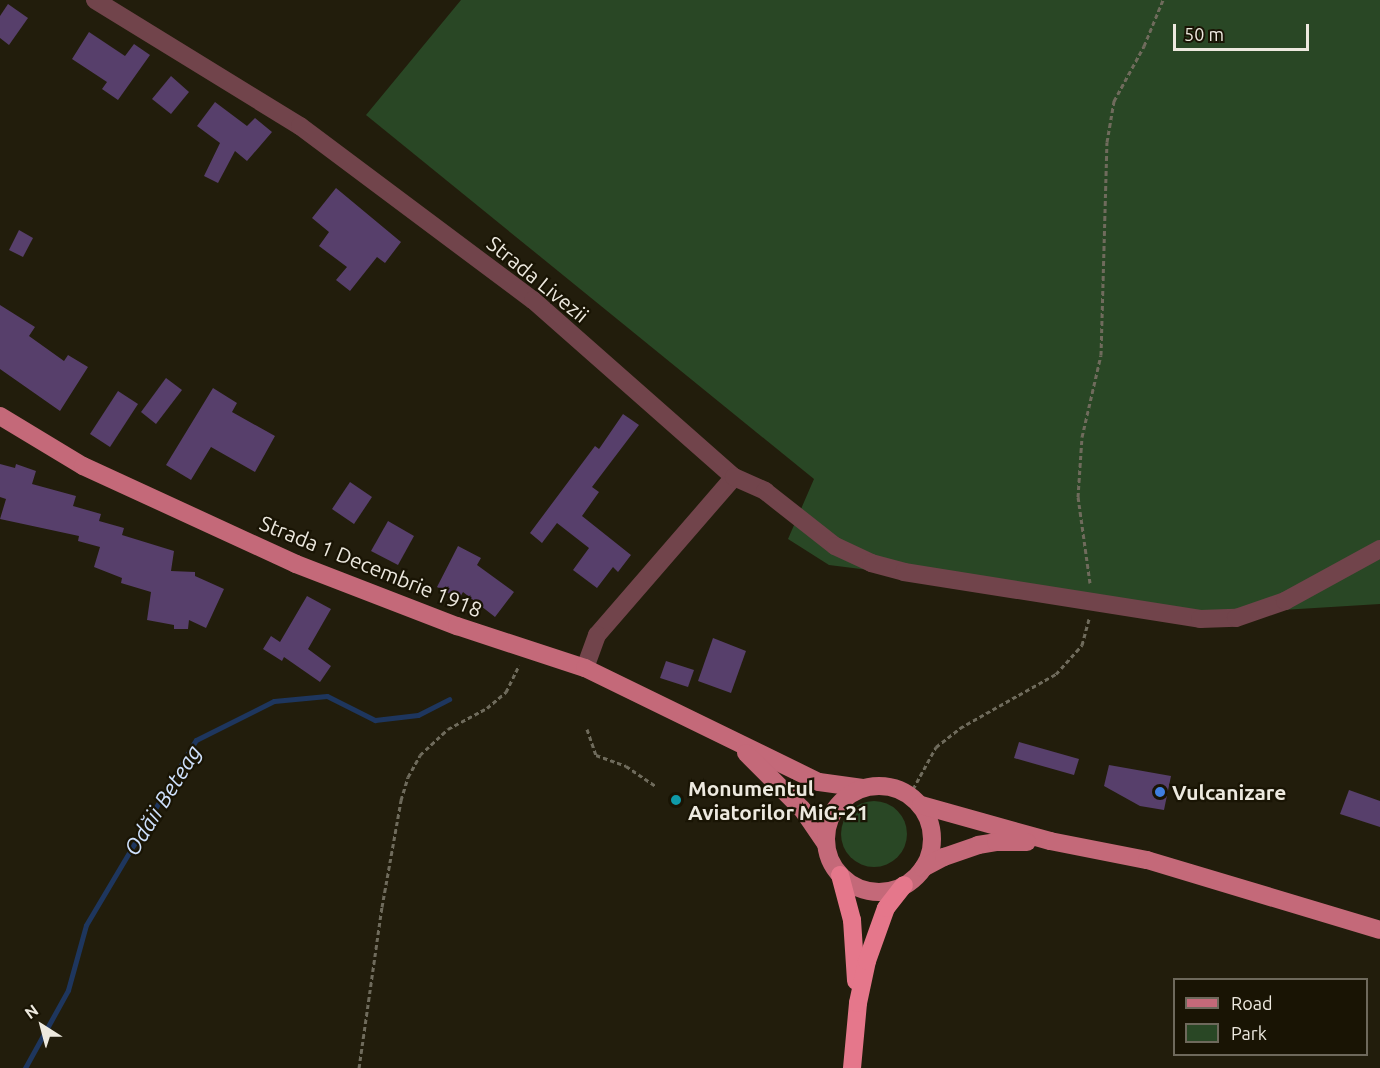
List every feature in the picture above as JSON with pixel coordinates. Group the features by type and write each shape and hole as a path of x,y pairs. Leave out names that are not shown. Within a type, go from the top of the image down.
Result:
{"highway":[{"path":"840,875 852,920 858,1003"},
{"path":"852,1068 858,1003 876,929 886,908 904,885"}],"main road":[{"name":"Strada 1 Decembrie 1918","path":"0,416 83,466 296,564 387,601 526,650 585,668 693,718 733,742 819,782 863,788"},
{"name":"Strada 1 Decembrie 1918","path":"733,742 802,809 826,844"},
{"path":"1050,842 996,842 978,845 944,857 923,868 904,885 888,891 870,891 853,885 833,866 826,844 827,826 834,810 847,796 863,788 879,785 895,788 915,800 1050,842 1147,860 1380,930"},
{"path":"915,800 929,820 933,837 930,853 923,868"}],"street":[{"name":"Strada Livezii","path":"95,0 300,126 533,300 734,477 765,491 835,546 871,563 904,572 1200,620 1236,618 1285,601 1380,549"},
{"path":"585,668 597,635 734,477"}],"path":[{"path":"915,800 936,747 960,728 1056,674 1082,645 1092,601 1078,496 1082,437 1101,355 1107,142 1114,101 1144,46 1163,0"},
{"path":"359,1068 384,896 401,800 408,777 420,755 448,729 487,708 506,692 526,650"},
{"path":"587,729 596,755 626,766 657,787"}],"green space":[{"path":"461,0 1380,0 1380,604 1217,614 829,565 788,539 814,479 366,115"},
{"path":"874,801 887,803 897,811 905,821 907,834 905,847 897,857 887,865 874,867 861,865 851,857 843,847 841,834 843,821 851,811 861,803"}],"building":[{"path":"8,4 28,18 9,45 0,38 0,16"},
{"path":"89,32 125,56 134,44 150,55 118,100 102,89 107,82 72,59"},
{"path":"171,76 189,92 171,114 152,99"},
{"path":"215,102 247,126 255,118 272,132 247,161 235,151 218,183 204,176 220,143 197,126"},
{"path":"336,188 401,242 385,263 377,257 350,291 336,280 347,267 319,246 329,232 312,218"},
{"path":"19,230 33,238 23,257 9,250"},
{"path":"0,305 35,327 29,336 64,361 68,355 88,367 60,411 0,369"},
{"path":"166,378 182,390 156,424 141,412"},
{"path":"213,388 237,403 232,412 275,436 255,472 211,447 191,480 166,465"},
{"path":"118,391 138,404 110,447 90,434"},
{"path":"623,414 639,425 592,487 599,492 582,516 631,555 618,572 613,567 597,588 573,570 589,548 557,523 542,543 530,533 595,446 599,449"},
{"path":"0,464 15,468 16,464 36,471 32,484 76,496 73,506 101,514 99,521 124,528 122,535 174,551 171,571 195,572 195,576 224,589 206,628 189,620 188,629 174,629 174,625 147,620 151,592 121,583 122,578 94,567 100,547 78,541 79,536 0,519 6,499 0,497"},
{"path":"350,482 372,497 354,524 332,509"},
{"path":"388,521 414,536 398,565 371,551"},
{"path":"458,546 481,558 477,565 514,592 495,617 463,592 459,599 437,587"},
{"path":"307,596 331,609 308,649 331,666 320,682 284,657 282,661 263,649 271,636 280,642"},
{"path":"713,638 746,651 731,693 698,681"},
{"path":"666,661 694,670 688,687 660,678"},
{"path":"1019,742 1079,759 1074,775 1014,758"},
{"path":"1109,765 1171,776 1164,810 1140,806 1104,786"},
{"path":"1349,790 1380,801 1380,827 1340,814"}],"waterway":[{"name":"Odăii Beteag","path":"25,1068 68,990 86,925 196,740 274,701 327,696 375,720 418,715 449,699"}],"place":[{"name":"Vulcanizare","path":"1160,792"},
{"name":"Monumentul Aviatorilor MiG-21","path":"676,800"}]}
